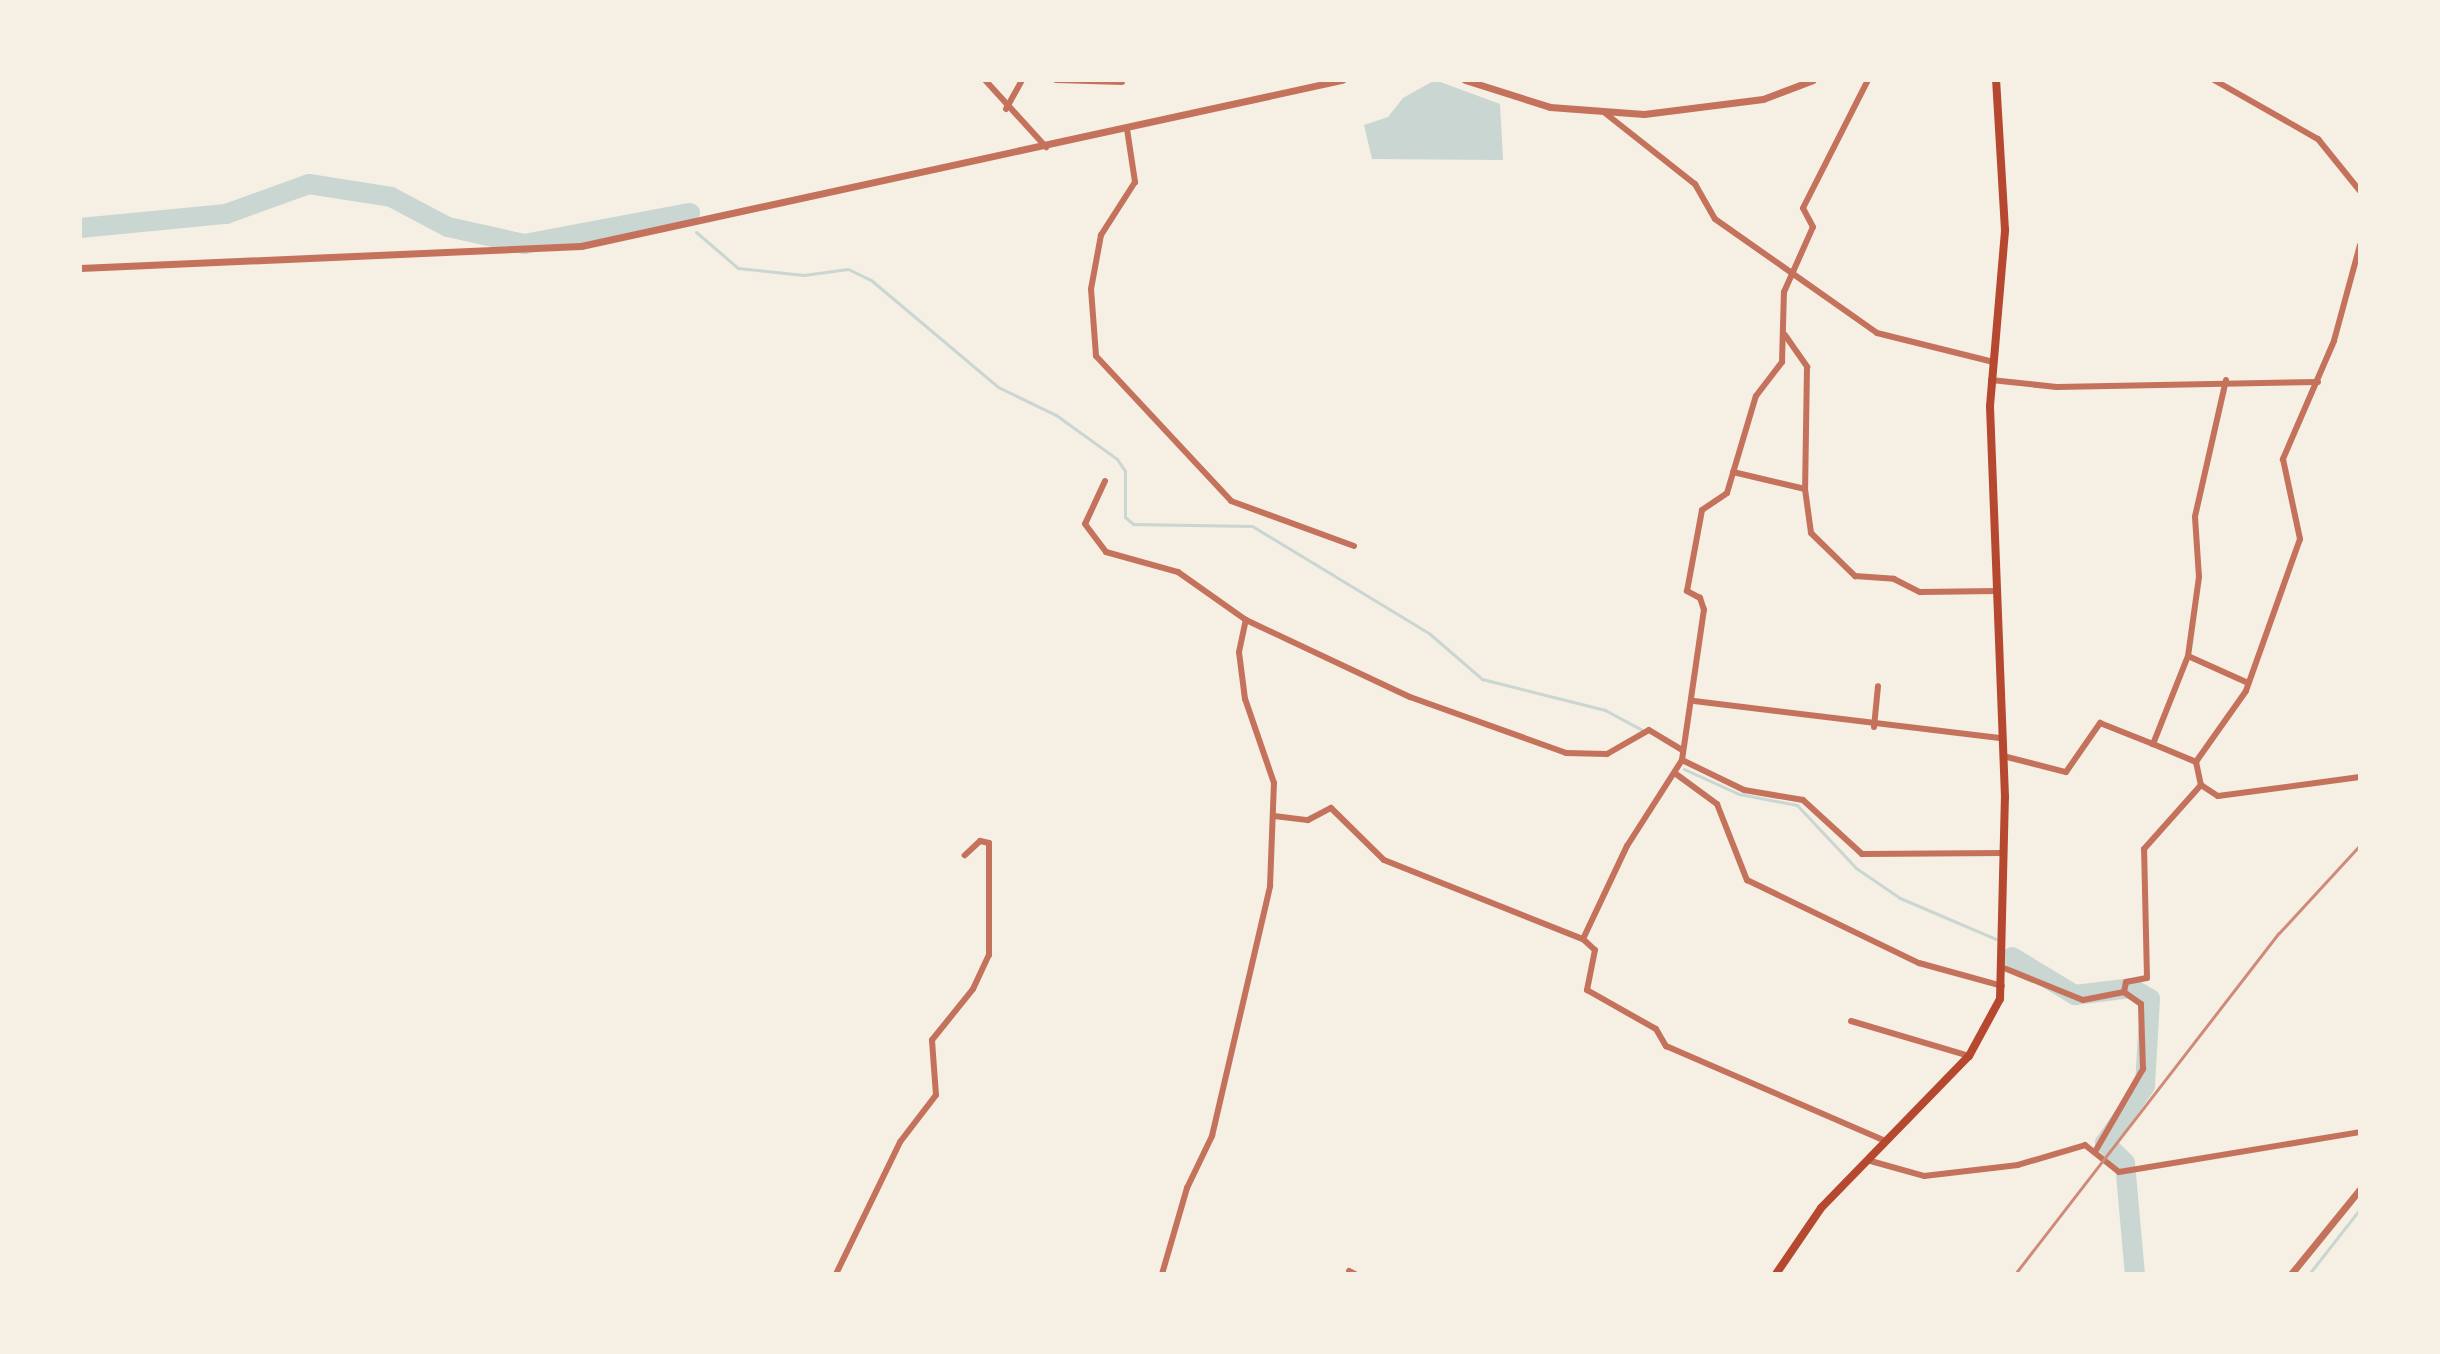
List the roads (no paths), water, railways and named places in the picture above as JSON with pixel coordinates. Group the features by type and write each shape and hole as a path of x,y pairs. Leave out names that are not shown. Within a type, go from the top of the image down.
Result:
{"main road":[{"path":"1776,1274 1821,1208 1883,1140 1969,1056 1991,1024 2002,986 2003,756 1991,380 2005,275 1996,80"}],"street":[{"path":"985,80 1006,109 1046,147"},
{"path":"1006,109 1022,80"},
{"path":"1056,80 1122,82"},
{"path":"80,268 581,246 1342,80"},
{"path":"1465,80 1513,99 1605,113 1702,111 1813,80"},
{"path":"1583,939 1631,838 1676,774 1682,760 1694,701 1704,610 1700,598 1687,591 1702,510 1727,493 1756,396 1782,362 1790,276 1813,227 1803,208 1868,80"},
{"path":"2214,80 2318,139 2360,191"},
{"path":"1605,113 1695,184 1715,219 1790,276 1877,333 1993,362"},
{"path":"1127,129 1135,182 1101,235 1091,289 1096,356 1231,501 1354,546"},
{"path":"2360,245 2318,382 2283,459 2300,539 2248,683 2196,762 2201,785 2218,796 2360,777"},
{"path":"1785,335 1807,367 1805,489 1811,533 1855,576 1894,579 1920,592 1997,591"},
{"path":"1991,380 2057,387 2226,380 2318,382"},
{"path":"2153,744 2188,656 2199,577 2195,517 2226,380"},
{"path":"1733,472 1805,489"},
{"path":"1105,481 1085,524 1106,552 1178,572 1246,620 1410,697 1548,749 1607,754 1649,730 1682,750"},
{"path":"1162,1274 1212,1136 1270,886 1274,816 1266,751 1245,699 1239,652 1246,620"},
{"path":"2188,656 2248,683"},
{"path":"1874,727 1878,686"},
{"path":"1694,701 1874,727 2002,738"},
{"path":"2003,756 2066,772 2100,723 2196,762"},
{"path":"1682,760 1744,790 1803,800 1862,854 2004,853"},
{"path":"1676,774 1717,804 1747,880 1919,963 2002,986"},
{"path":"2004,968 2083,1000 2124,989 2147,978 2144,849 2201,785"},
{"path":"1274,816 1308,820 1331,808 1384,860 1583,939 1595,950 1587,990 1656,1029 1666,1046 1883,1140"},
{"path":"836,1274 900,1142 936,1095 932,1040 973,989 989,955 989,843 980,841 965,855"},
{"path":"2096,1150 2143,1069 2141,1004 2124,989"},
{"path":"1851,1021 1969,1056"},
{"path":"1867,1160 1924,1176 2018,1165 2081,1145 2096,1150 2122,1171 2360,1132"},
{"path":"2291,1274 2360,1189"}],"waterway":[{"path":"80,228 226,214 309,184 391,197 448,227 524,244 690,213"},
{"path":"696,232 738,268 804,275 848,269 871,280 998,387 1056,415 1117,459 1125,471 1125,517 1133,524 1252,526 1430,634 1482,679 1605,710 1644,731"},
{"path":"1684,769 1739,794 1797,805 1856,868 1900,898 1996,939"},
{"path":"2012,957 2075,995 2131,988 2150,999 2145,1086 2105,1143 2125,1163 2135,1274"},
{"path":"2309,1274 2360,1209"}],"railway":[{"path":"2015,1274 2279,933 2360,845"}]}
